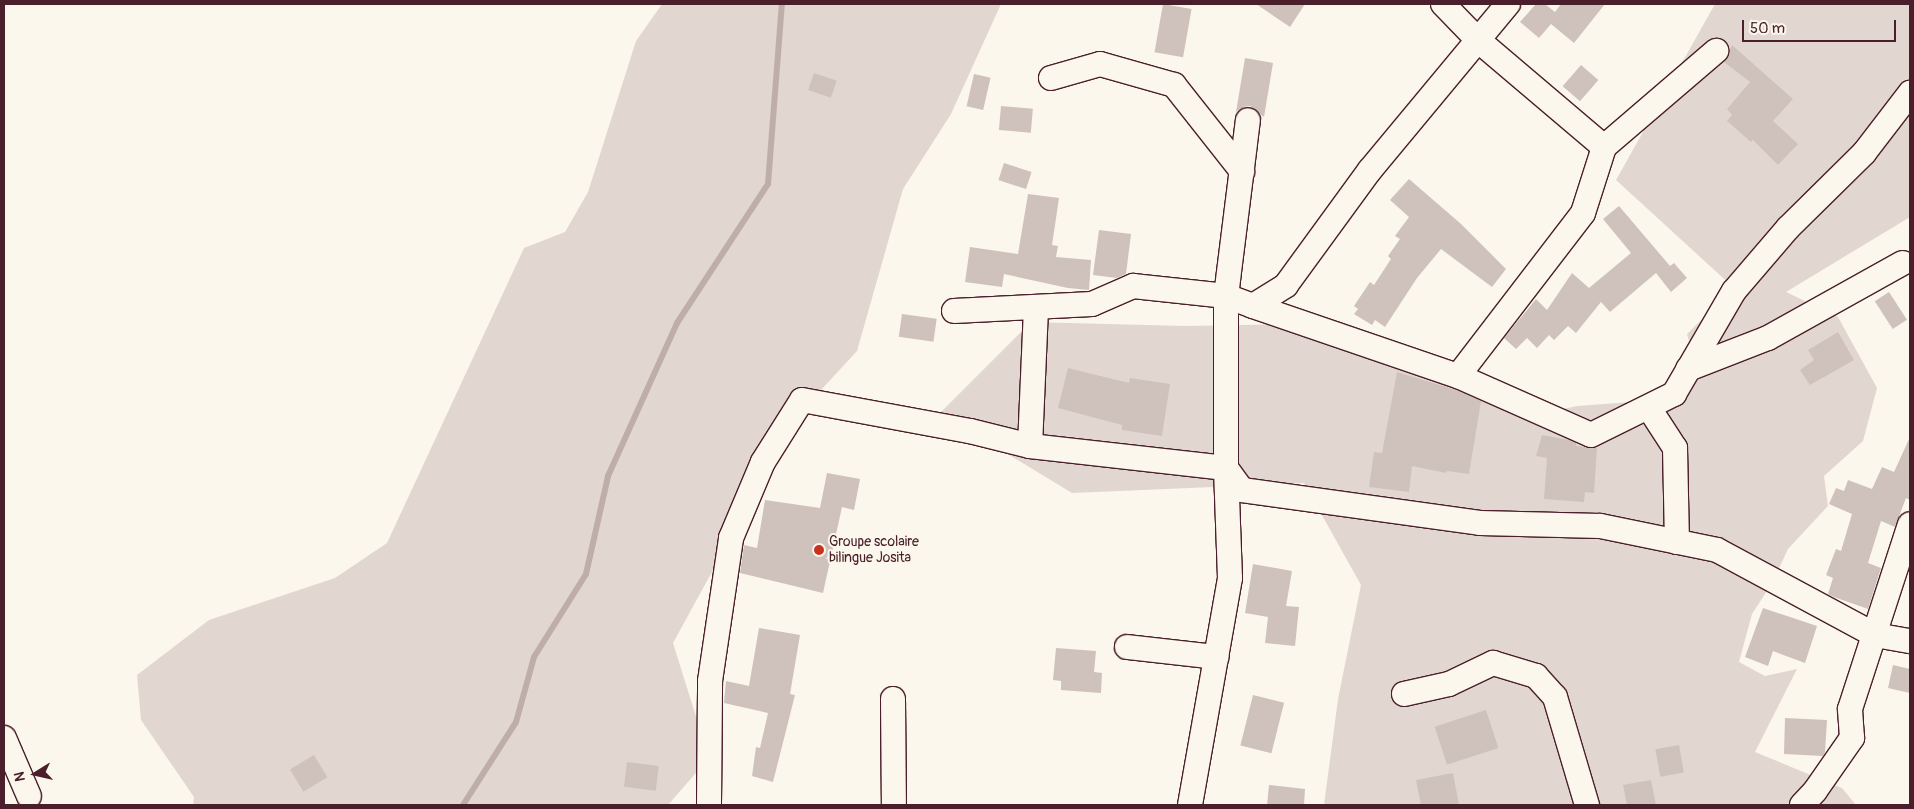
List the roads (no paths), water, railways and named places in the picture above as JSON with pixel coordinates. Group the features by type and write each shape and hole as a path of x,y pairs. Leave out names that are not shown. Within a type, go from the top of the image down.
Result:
{"street":[{"path":"1443,4 1479,41 1604,147"},
{"path":"1253,306 1286,285 1370,170 1508,4"},
{"path":"1458,376 1583,213 1604,147 1716,51"},
{"path":"1051,78 1100,64 1174,85 1242,171"},
{"path":"954,311 1092,304 1133,286 1226,296 1458,376 1591,435 1674,394 1734,291 1788,228 1864,153 1910,93"},
{"path":"1190,805 1230,578 1226,468 1226,296 1248,120"},
{"path":"1688,370 1768,338 1902,263"},
{"path":"1030,446 1036,307"},
{"path":"709,805 710,681 731,538 763,462 802,400 970,432 1030,446 1226,468 1242,490 1480,523 1600,526 1718,550 1875,635 1910,641"},
{"path":"1649,408 1675,448 1677,542"},
{"path":"1802,805 1852,738 1850,709 1910,524"},
{"path":"1127,647 1216,658"},
{"path":"1404,694 1449,684 1492,663 1536,676 1555,697 1587,805"},
{"path":"893,699 894,805"},
{"path":"4,738 29,796"}],"waterway":[{"path":"463,805 516,722 534,657 586,574 608,476 677,323 768,184 782,4"}],"place":[{"name":"Groupe scolaire bilingue Josita","path":"819,550"}]}
